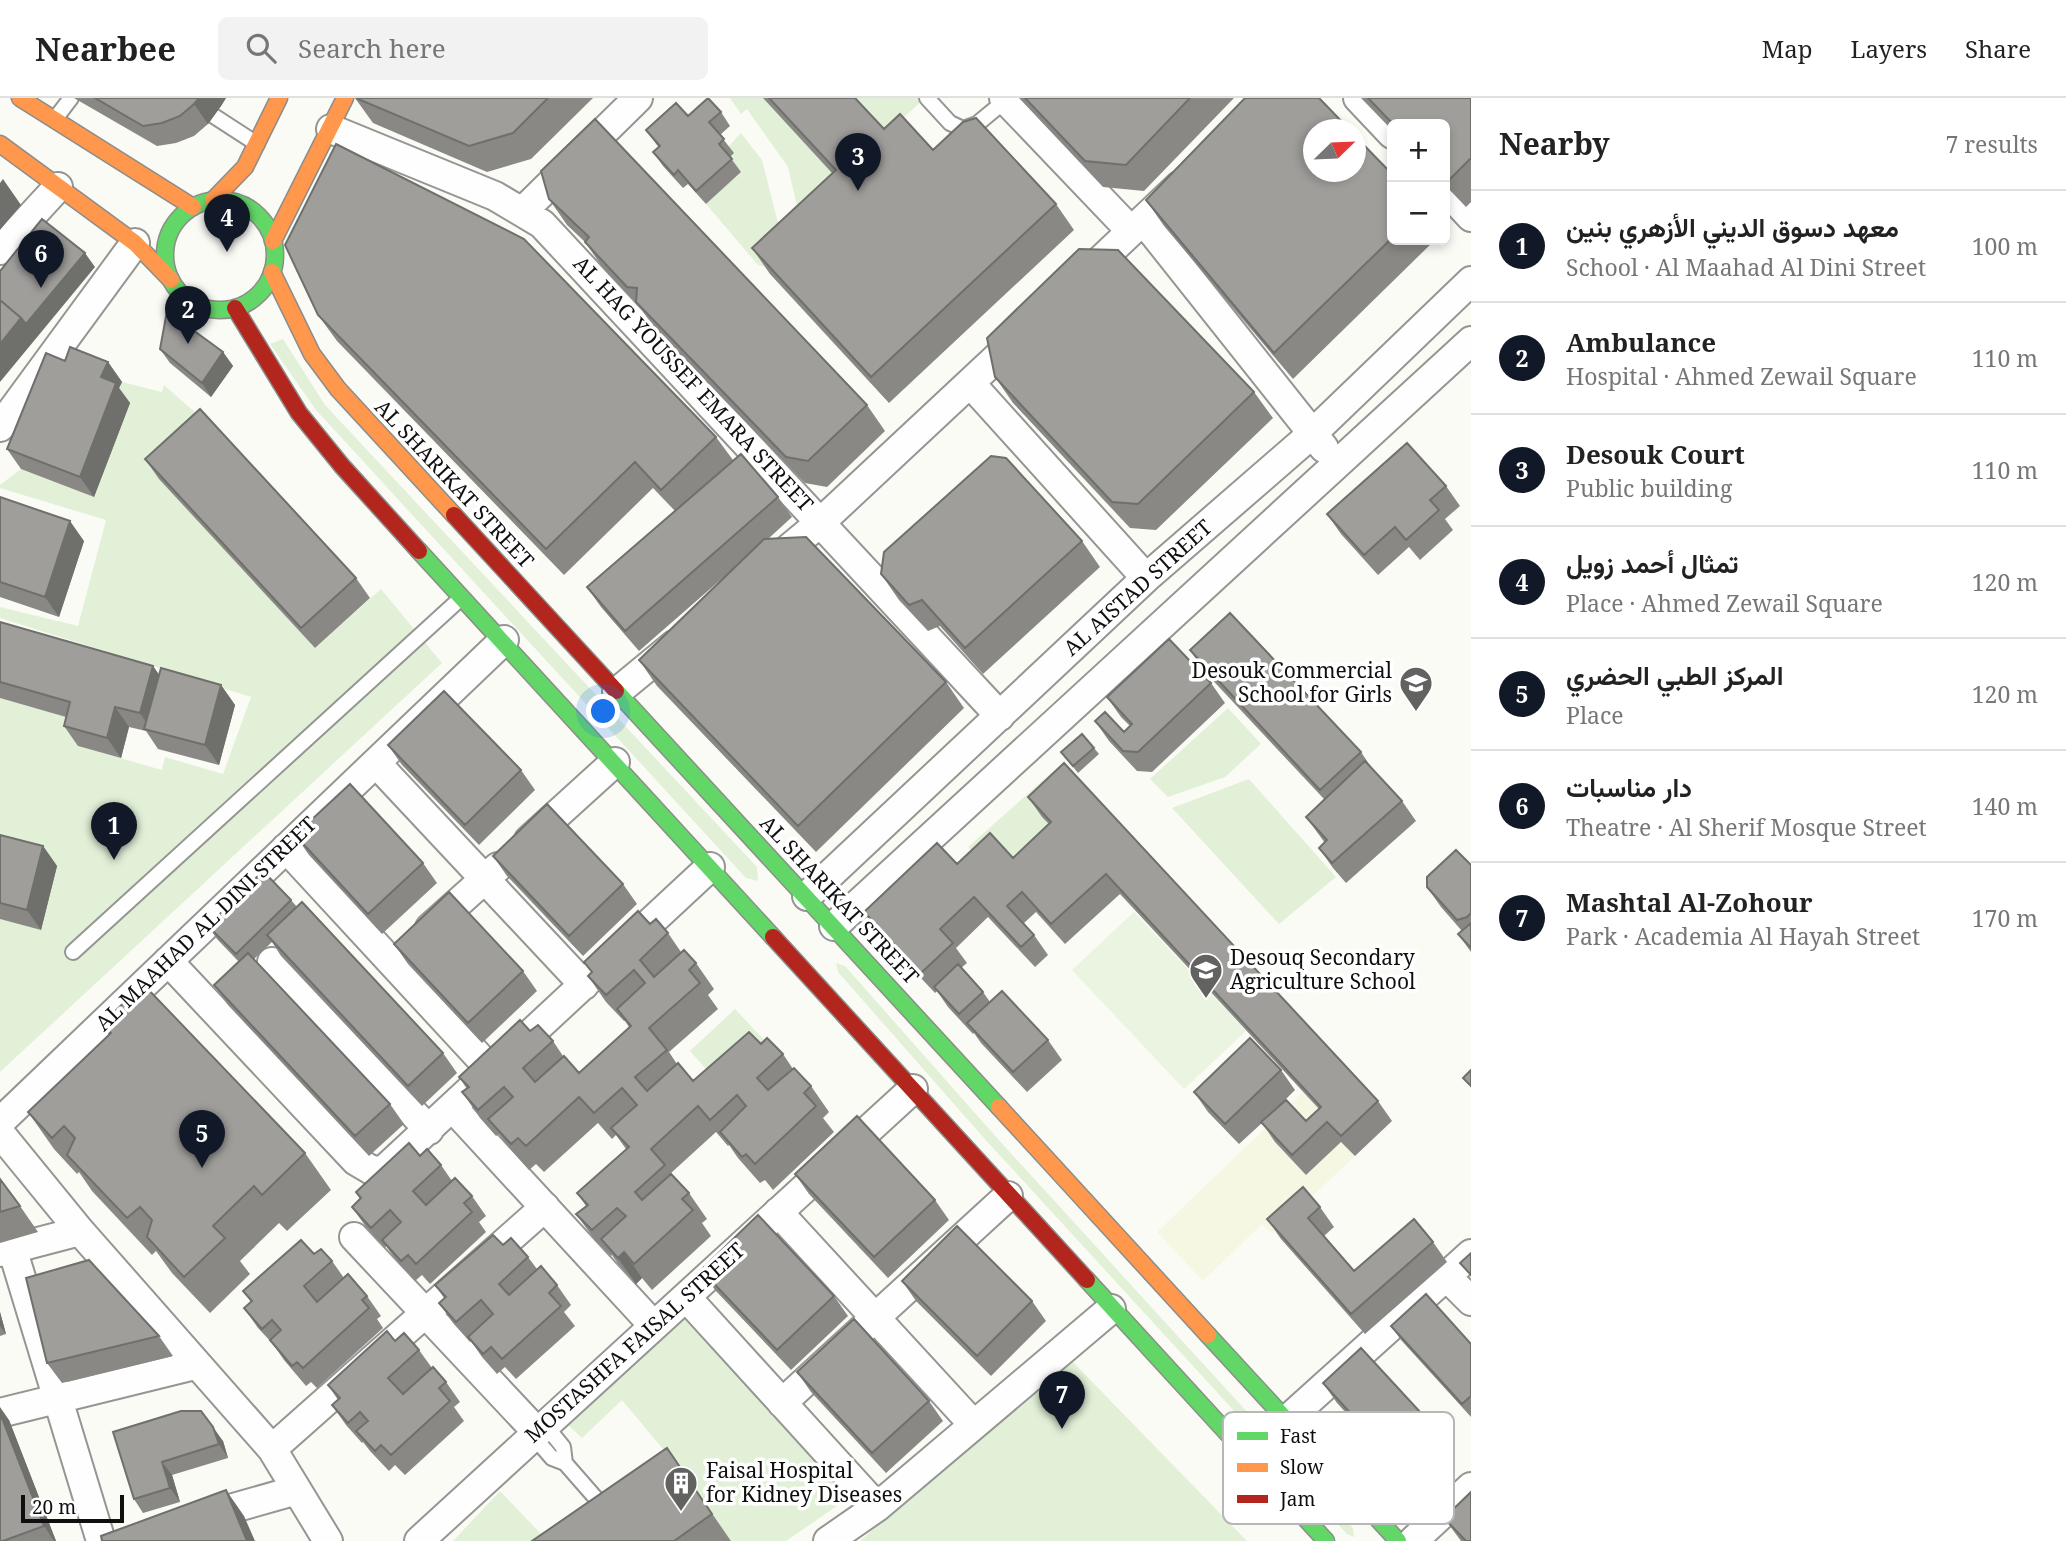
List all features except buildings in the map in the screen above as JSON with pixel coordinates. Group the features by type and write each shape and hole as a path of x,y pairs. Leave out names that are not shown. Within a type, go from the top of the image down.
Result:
{"main road":[{"path":"20,98 192,207"},
{"path":"213,200 238,179 259,145 279,98"},
{"path":"0,144 135,243 182,295 198,306 216,310 235,307 251,300 264,288 272,272 273,241 345,98"},
{"path":"171,280 165,260 167,239 176,220 192,207 213,200 233,201 251,209 265,223 273,241"},
{"name":"AL SHARIKAT STREET","path":"272,272 312,354 338,389 1280,1412"},
{"path":"235,307 299,413 342,466 504,640 1223,1430"},
{"path":"1309,1524 1325,1541"},
{"name":"AL SHARIKAT STREET","path":"1382,1524 1398,1541"}],"street":[{"path":"523,211 638,98"},
{"path":"1358,98 1387,129"},
{"path":"1004,99 1137,226 1338,466"},
{"name":"AL HAG YOUSSEF EMARA STREET","path":"331,129 495,196 523,211 558,239 1000,716"},
{"path":"750,581 822,521 1203,164"},
{"path":"0,250 58,187"},
{"path":"1450,194 1471,216"},
{"path":"0,427 135,243"},
{"name":"AL AISTAD STREET","path":"807,896 1146,578 1313,433 1471,281"},
{"name":"AL AISTAD STREET","path":"834,926 1338,466 1471,341"},
{"path":"970,383 1146,578"},
{"path":"617,692 699,624"},
{"name":"AL MAAHAD AL DINI STREET","path":"0,1122 504,640"},
{"path":"376,762 584,985"},
{"path":"392,962 615,762"},
{"path":"286,848 326,909 392,962 492,1071"},
{"path":"254,980 364,1167 384,1170 710,867"},
{"path":"168,961 254,980 429,1130"},
{"name":"MOSTASHFA FAISAL STREET","path":"419,1541 913,1089"},
{"path":"453,1108 654,1326"},
{"path":"0,1133 80,1231 272,1449 328,1541"},
{"path":"782,1402 1008,1196"},
{"path":"272,1449 545,1207"},
{"path":"778,1212 974,1425"},
{"path":"80,1231 6,1250 56,1397 114,1540"},
{"path":"354,1237 538,1431"},
{"path":"1296,1412 1471,1254"},
{"path":"1446,1276 1471,1301"},
{"path":"686,1297 877,1507"},
{"path":"828,1541 877,1507 1111,1309"},
{"path":"0,1413 195,1364"},
{"path":"1454,1503 1471,1487"},
{"path":"179,1523 297,1490"},
{"path":"1413,1541 1431,1524"}],"lane":[{"path":"54,120 71,98"},
{"path":"186,98 259,145"},
{"path":"928,98 950,123 963,129 977,124 1004,99"},
{"path":"73,952 463,596"},
{"path":"538,1431 563,1447 565,1463 613,1518"}],"green space":[{"path":"730,98 763,98 854,196 805,241 788,167 747,109 741,114"},
{"path":"850,98 925,98 885,135"},
{"path":"741,133 762,160 785,250 767,267 758,265 706,204 741,172 729,158 728,147"},
{"path":"283,339 325,405 757,867 758,881 746,878 316,410 270,344"},
{"path":"122,382 162,392 164,385 214,429 160,479 315,648 381,589 442,663 0,1072 0,919 41,930 0,850 0,698 84,722 78,746 162,770 165,757 223,774 251,697 0,618 0,607 78,626 106,520 0,488 0,485 21,469 94,497 115,397"},
{"path":"1228,708 1261,744 1225,777 1168,797 1150,779"},
{"path":"1060,765 1078,783 1065,842 988,869 968,847"},
{"path":"1249,779 1336,877 1279,924 1172,808"},
{"path":"1134,912 1246,1031 1184,1089 1072,970"},
{"path":"836,963 845,966 997,1138 1247,1412 1235,1412 983,1137 838,972"},
{"path":"735,1009 767,1043 721,1086 690,1051"},
{"path":"1303,1092 1335,1127 1306,1175 1341,1142 1355,1156 1272,1234 1262,1224 1203,1281 1157,1232"},
{"path":"688,1316 850,1497 786,1541 731,1541 692,1484 622,1400 582,1438 568,1425"},
{"path":"1067,1356 1223,1516 1223,1524 1230,1524 1247,1541 860,1541"},
{"path":"500,1491 542,1535 534,1541 453,1541"},
{"path":"1338,1524 1349,1524 1354,1537"}],"traffic: fast":[{"path":"220,200 241,205 259,216 270,234 275,255 270,276 259,294 241,305 220,310 199,305 181,294 170,276 165,255 170,234 181,216 199,205 220,200"},
{"path":"419,551 773,937"},
{"path":"616,691 999,1107"},
{"path":"1087,1280 1223,1429"},
{"path":"1208,1335 1279,1412"},
{"path":"1310,1524 1326,1541"},
{"path":"1382,1524 1398,1541"}],"traffic: slow":[{"path":"20,98 193,207"},
{"path":"213,200 245,167 279,98"},
{"path":"273,241 345,98"},
{"path":"0,144 135,243 171,280"},
{"path":"272,272 312,354 338,389 454,515"},
{"path":"999,1107 1208,1335"}],"traffic: jam":[{"path":"235,308 299,413 342,466 419,551"},
{"path":"454,515 616,691"},
{"path":"773,937 1087,1280"}],"place":[{"name":"Desouk Court","path":"858,191"},
{"name":"تمثال أحمد زويل","path":"227,252"},
{"name":"دار مناسبات","path":"41,288"},
{"name":"Ambulance","path":"188,344"},
{"name":"Desouk Commercial School for Girls","path":"1416,713"},
{"name":"معهد دسوق الديني الأزهري بنين","path":"114,860"},
{"name":"Desouq Secondary Agriculture School","path":"1206,1000"},
{"name":"المركز الطبي الحضري","path":"202,1168"},
{"name":"Mashtal Al-Zohour","path":"1062,1429"},
{"name":"Faisal Hospital for Kidney Diseases","path":"681,1513"}]}
